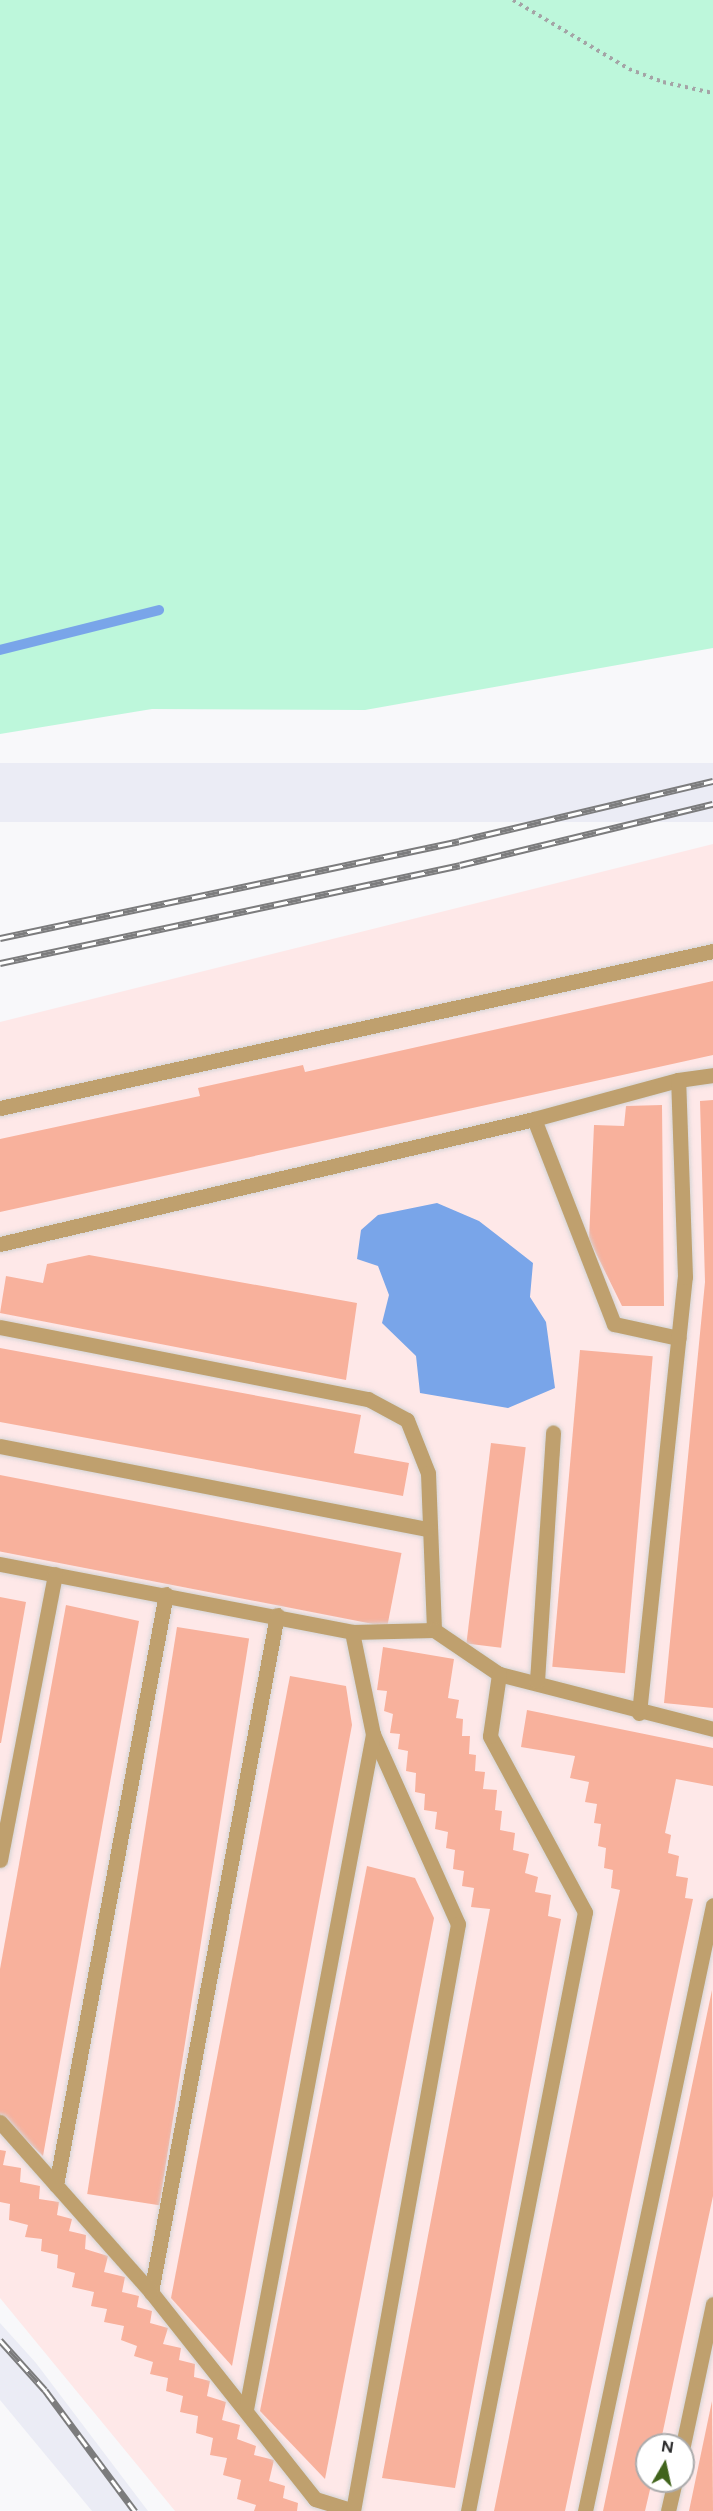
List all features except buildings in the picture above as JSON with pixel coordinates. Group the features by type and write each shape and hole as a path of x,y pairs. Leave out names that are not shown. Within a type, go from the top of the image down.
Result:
{"lane":[{"path":"0,1108 713,951"},
{"path":"0,1244 534,1119 678,1080 713,1075"},
{"path":"639,1713 685,1277 678,1080"},
{"path":"534,1119 614,1324 678,1338"},
{"path":"0,1327 368,1399 407,1420 428,1473 428,1529 434,1630"},
{"path":"537,1681 553,1433"},
{"path":"0,1446 428,1529"},
{"path":"0,1564 277,1615 352,1632 434,1630 499,1674 537,1681 639,1713 713,1729"},
{"path":"0,1860 55,1574"},
{"path":"57,2185 166,1594"},
{"path":"151,2292 277,1615"},
{"path":"0,2122 151,2292 246,2409 315,2499 351,2511 458,1923 373,1734 352,1632"},
{"path":"468,2511 585,1912 490,1736 499,1674"},
{"path":"246,2409 373,1734"},
{"path":"585,2511 713,1905"},
{"path":"686,2433 713,2304"},
{"path":"668,2511 672,2493"}],"path":[{"path":"513,0 629,69 663,82 713,93"}],"shaded area":[{"path":"0,763 713,763 713,822 0,822"},
{"path":"713,844 713,2511 175,2511 0,2298 0,1022"},
{"path":"0,2323 36,2363 148,2511 92,2511 0,2400"}],"green space":[{"path":"0,0 713,0 713,648 365,710 152,709 0,734"}],"water":[{"path":"437,1203 479,1221 533,1263 530,1297 546,1322 555,1388 508,1408 420,1393 416,1356 382,1323 389,1295 378,1266 357,1259 361,1230 378,1215"}],"waterway":[{"path":"0,650 159,610"}],"railway":[{"path":"0,938 459,841 713,781"},
{"path":"0,963 460,865 713,804"},
{"path":"0,2340 45,2390 135,2511"}]}
